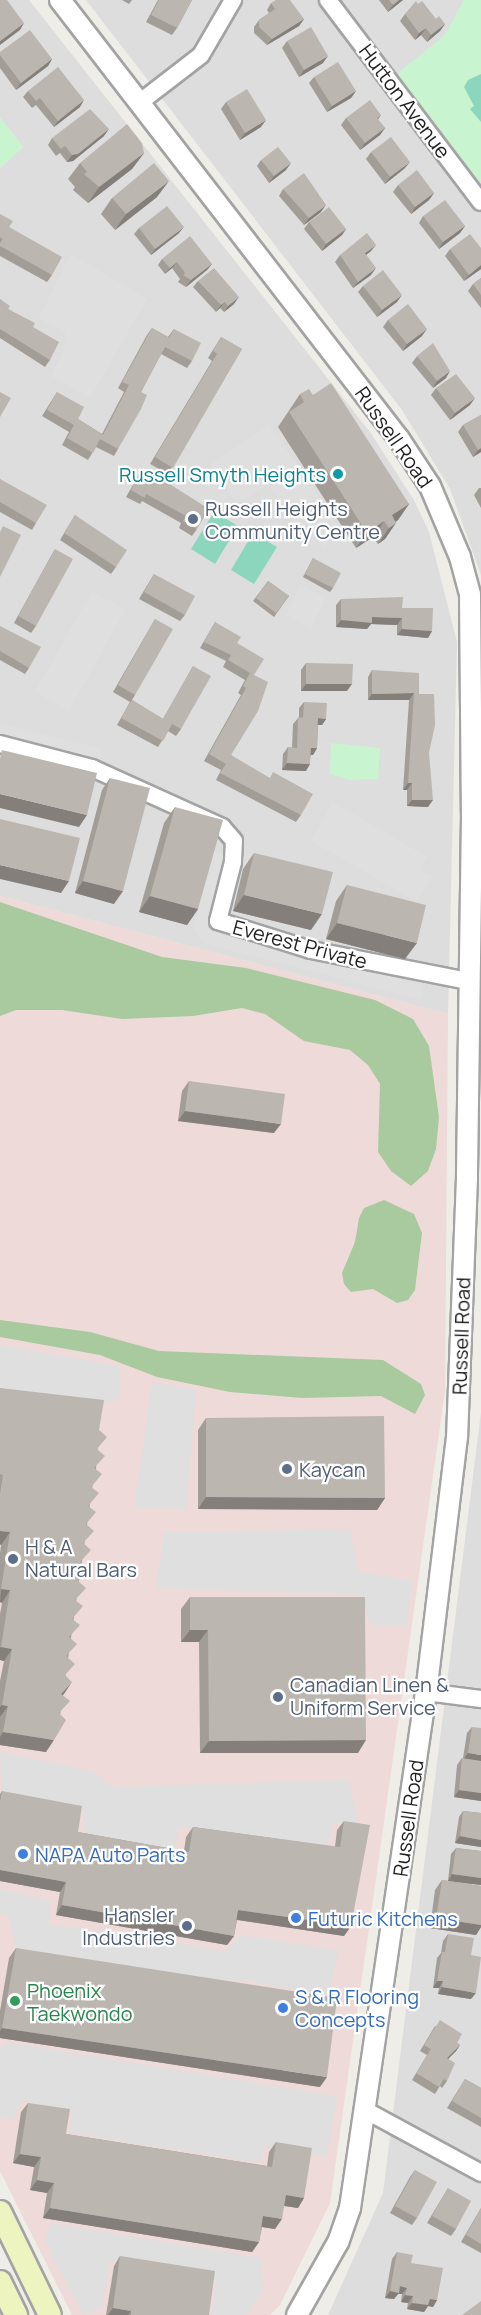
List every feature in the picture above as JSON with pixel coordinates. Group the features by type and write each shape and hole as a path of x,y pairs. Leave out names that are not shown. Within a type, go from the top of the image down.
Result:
{"main road":[{"path":"0,2212 50,2315"},
{"path":"0,2282 16,2315"}],"street":[{"name":"Russell Road","path":"60,0 399,439 430,486 460,557 470,595 476,815 467,981 467,1178 457,1437 426,1692 350,2208 338,2242 297,2315"},
{"path":"139,103 201,55 233,0"},
{"name":"Hutton Avenue","path":"327,0 481,202"},
{"name":"Everest Private","path":"0,744 92,768 222,827 234,841 233,862 218,921 311,950 467,981"},
{"path":"426,1692 481,1699"},
{"path":"365,2110 481,2173"}],"shaded area":[{"path":"0,0 29,0 370,432 414,500 429,532 457,642 448,1014 0,896 0,168 23,147 0,118"},
{"path":"86,0 481,0 481,575 450,489 402,410"},
{"path":"71,254 147,299 90,398 51,376 64,350 66,333 39,318"},
{"path":"269,424 343,533 323,547 313,534 306,538 268,483 237,504 210,465"},
{"path":"301,585 326,598 311,628 286,615"},
{"path":"92,591 125,610 69,711 35,692"},
{"path":"0,724 102,749 96,774 0,749"},
{"path":"333,802 427,857 420,869 432,876 417,902 311,841"},
{"path":"213,851 225,855 210,919 215,930 424,986 421,1000 203,943 193,927"},
{"path":"0,896 448,1014 445,1391 330,2203 280,2305 270,2315 72,2315 0,2171"},
{"path":"0,1345 119,1366 119,1398 95,1409 0,1396"},
{"path":"152,1382 196,1390 186,1509 134,1508"},
{"path":"481,1412 481,2315 328,2315 383,2193"},
{"path":"350,1529 358,1571 412,1581 407,1625 371,1625 361,1595 156,1588 164,1532"},
{"path":"0,1752 92,1771 113,1787 349,1780 358,1825 332,1823 327,1847 179,1827 175,1851 87,1838 82,1810 2,1797"},
{"path":"0,1889 49,1900 50,1924 227,1951 240,1935 339,1950 328,1997 246,1980 231,1983 17,1950 9,1918 0,1912"},
{"path":"4,2042 337,2096 326,2157 264,2147 260,2163 70,2133 72,2111 21,2101 13,2119 0,2118 0,2050"},
{"path":"50,2223 261,2258 263,2292 247,2315 211,2315 216,2280 110,2261 101,2309 83,2315 45,2241"}],"green space":[{"path":"464,0 481,0 481,183 397,74 444,36"},
{"path":"481,74 481,122 470,109 474,106 464,87 468,80"},
{"path":"0,118 23,147 0,168"},
{"path":"214,512 238,526 215,564 191,549"},
{"path":"253,533 277,547 254,584 231,570"},
{"path":"331,743 380,748 378,779 350,780 330,774"},
{"path":"0,902 162,957 246,968 375,1000 413,1019 429,1046 439,1117 436,1149 428,1171 411,1186 391,1171 378,1152 380,1084 368,1065 350,1050 304,1041 265,1014 242,1008 193,1016 122,1019 62,1010 16,1010 0,1016"},
{"path":"384,1200 414,1214 422,1233 415,1290 408,1300 397,1303 373,1289 351,1292 344,1284 342,1273 355,1242 359,1218 364,1208"},
{"path":"0,1320 90,1332 159,1351 383,1360 421,1384 425,1395 415,1414 381,1396 302,1398 230,1392 157,1377 100,1355 0,1337"}],"building":[{"path":"0,0 7,0 24,23 0,41"},
{"path":"159,0 192,0 177,28 151,15"},
{"path":"276,0 290,0 304,19 272,39 259,27 259,20 275,9 271,3"},
{"path":"389,0 399,0 393,5"},
{"path":"416,1 418,4 422,1 436,19 439,16 445,24 431,35 426,28 419,33 405,14"},
{"path":"311,27 328,56 304,70 287,41"},
{"path":"30,30 52,59 21,83 0,52"},
{"path":"338,62 356,91 332,106 314,77"},
{"path":"58,67 84,100 58,121 40,98 36,101 28,91"},
{"path":"247,89 266,120 245,133 226,102"},
{"path":"370,100 381,115 377,118 385,128 365,143 346,118"},
{"path":"90,109 109,129 78,154 72,155 65,146 61,149 52,138"},
{"path":"127,124 142,143 144,153 99,187 84,174 87,172 80,163"},
{"path":"391,137 410,162 390,177 371,152"},
{"path":"278,147 291,163 274,176 261,160"},
{"path":"154,163 169,181 126,214 112,198"},
{"path":"417,170 434,193 415,207 398,185"},
{"path":"304,173 326,205 309,218 283,189"},
{"path":"445,200 465,226 443,242 423,216"},
{"path":"167,206 184,227 155,249 139,228"},
{"path":"329,207 346,229 326,244 309,222"},
{"path":"0,214 13,221 9,227 62,257 52,275 0,246 3,239 0,237"},
{"path":"367,233 376,245 365,253 376,268 358,282 340,255"},
{"path":"470,234 481,248 481,265 469,275 450,249"},
{"path":"190,236 212,264 191,280 183,275 185,273 177,262 170,268 162,259"},
{"path":"214,268 239,297 228,306 225,302 221,305 198,281"},
{"path":"383,270 402,295 382,310 363,286"},
{"path":"481,278 481,295 473,284"},
{"path":"0,299 10,306 8,309 35,323 33,327 59,342 50,360 0,329"},
{"path":"408,304 427,329 407,344 388,320"},
{"path":"152,328 169,338 174,329 201,343 192,361 165,347 141,392 147,395 141,409 118,449 100,439 93,453 67,438 74,425 47,410 57,392 84,407 78,419 103,435 129,385 122,382"},
{"path":"221,337 242,349 173,468 155,457 217,354 213,351"},
{"path":"433,343 450,371 437,381 417,356"},
{"path":"456,374 475,398 455,413 436,388"},
{"name":"Russell Smyth Heights","path":"331,383 409,504 392,515 396,523 389,528 384,521 367,533 289,412 304,402 300,394 309,389 313,395"},
{"path":"0,392 11,398 0,417"},
{"path":"481,415 481,448 478,450 463,425"},
{"path":"141,471 155,479 157,476 209,509 197,529 183,521 186,516 146,494 145,498 131,490"},
{"path":"0,479 47,505 36,523 0,502"},
{"path":"75,515 127,550 116,567 64,533"},
{"path":"3,526 21,535 0,577 0,532"},
{"path":"55,549 73,559 36,626 18,616"},
{"path":"313,558 341,573 333,588 305,574"},
{"path":"154,574 195,596 185,615 144,592"},
{"path":"268,581 289,596 276,613 256,598"},
{"path":"403,597 402,608 433,608 432,631 402,629 402,618 372,617 372,623 341,620 341,599"},
{"path":"155,619 173,629 135,695 118,685"},
{"path":"215,622 241,637 237,643 264,659 254,675 268,682 258,711 231,755 270,778 273,772 313,794 301,815 220,773 226,764 209,754 246,688 243,686 250,673 228,660 231,655 204,642"},
{"path":"0,626 41,647 29,668 0,651"},
{"path":"306,663 353,664 352,684 306,684"},
{"path":"193,666 211,676 181,729 172,724 163,741 121,718 132,700 163,719"},
{"path":"372,670 419,673 419,694 434,694 435,725 429,753 433,800 412,800 412,783 408,783 414,693 372,694"},
{"path":"304,702 327,703 326,719 318,718 317,748 311,748 310,764 287,763 288,747 297,748 298,717 303,718"},
{"path":"2,750 97,773 87,815 0,794"},
{"path":"110,778 150,788 123,891 83,881"},
{"path":"175,807 223,820 198,909 150,896"},
{"path":"0,819 80,838 69,881 0,865"},
{"path":"254,853 333,872 322,914 244,895"},
{"path":"347,885 426,905 417,943 337,923"},
{"path":"189,1081 285,1094 281,1124 185,1111"},
{"path":"0,1388 104,1400 99,1430 107,1437 97,1449 105,1456 94,1468 102,1474 91,1487 99,1493 88,1506 96,1512 86,1524 94,1531 83,1543 91,1550 80,1562 88,1569 78,1581 86,1588 75,1600 83,1606 72,1619 80,1625 69,1637 77,1644 66,1656 75,1664 65,1675 72,1682 61,1694 70,1701 59,1713 66,1720 54,1740 3,1732 8,1706 2,1705 12,1649 1,1647 10,1590 1,1589 10,1532 0,1531 0,1494 3,1475 0,1474"},
{"name":"Kaycan","path":"384,1416 385,1498 206,1497 206,1418"},
{"name":"Canadian Linen & Uniform Service","path":"190,1597 365,1597 366,1740 209,1741 208,1630 190,1630"},
{"path":"472,1727 481,1728 481,1755 468,1753"},
{"path":"462,1758 481,1761 481,1793 459,1790"},
{"path":"2,1791 82,1806 78,1832 189,1852 193,1827 340,1847 344,1821 370,1825 351,1926 238,1910 234,1936 62,1905 66,1882 0,1870"},
{"path":"463,1811 481,1813 481,1840 460,1836"},
{"path":"456,1848 481,1851 481,1878 452,1874"},
{"path":"442,1880 481,1886 481,1925 436,1918"},
{"path":"448,1934 474,1938 471,1955 481,1957 476,1993 442,1987 443,1981 437,1981"},
{"path":"16,1948 337,1998 327,2077 2,2028"},
{"path":"440,2020 462,2034 457,2043 460,2045 447,2058 455,2063 447,2081 444,2079 439,2087 416,2073 431,2049 424,2045"},
{"path":"465,2079 481,2088 481,2118 452,2101"},
{"path":"28,2103 70,2109 66,2134 272,2167 276,2142 312,2148 304,2198 286,2195 282,2219 263,2216 259,2242 50,2208 54,2183 37,2180 41,2157 20,2154"},
{"path":"415,2170 437,2182 417,2218 395,2206"},
{"path":"448,2188 471,2201 456,2229 432,2216"},
{"path":"481,2208 481,2244 466,2235"},
{"path":"397,2252 413,2255 411,2263 443,2268 437,2300 430,2299 428,2305 412,2303 413,2296 405,2295 407,2288 400,2286 399,2293 390,2291"},
{"path":"120,2256 215,2271 209,2315 131,2315 131,2311 113,2308"},
{"path":"481,2301 481,2315 462,2315"}],"place":[{"name":"Russell Smyth Heights","path":"338,474"},
{"name":"Russell Heights Community Centre","path":"193,519"},
{"name":"Kaycan","path":"287,1469"},
{"name":"H & A Natural Bars","path":"13,1559"},
{"name":"Canadian Linen & Uniform Service","path":"278,1697"},
{"name":"NAPA Auto Parts","path":"23,1854"},
{"name":"Futuric Kitchens","path":"296,1918"},
{"name":"Hansler Industries","path":"187,1926"},
{"name":"Phoenix Taekwondo","path":"15,2001"},
{"name":"S & R Flooring Concepts","path":"283,2008"}]}
